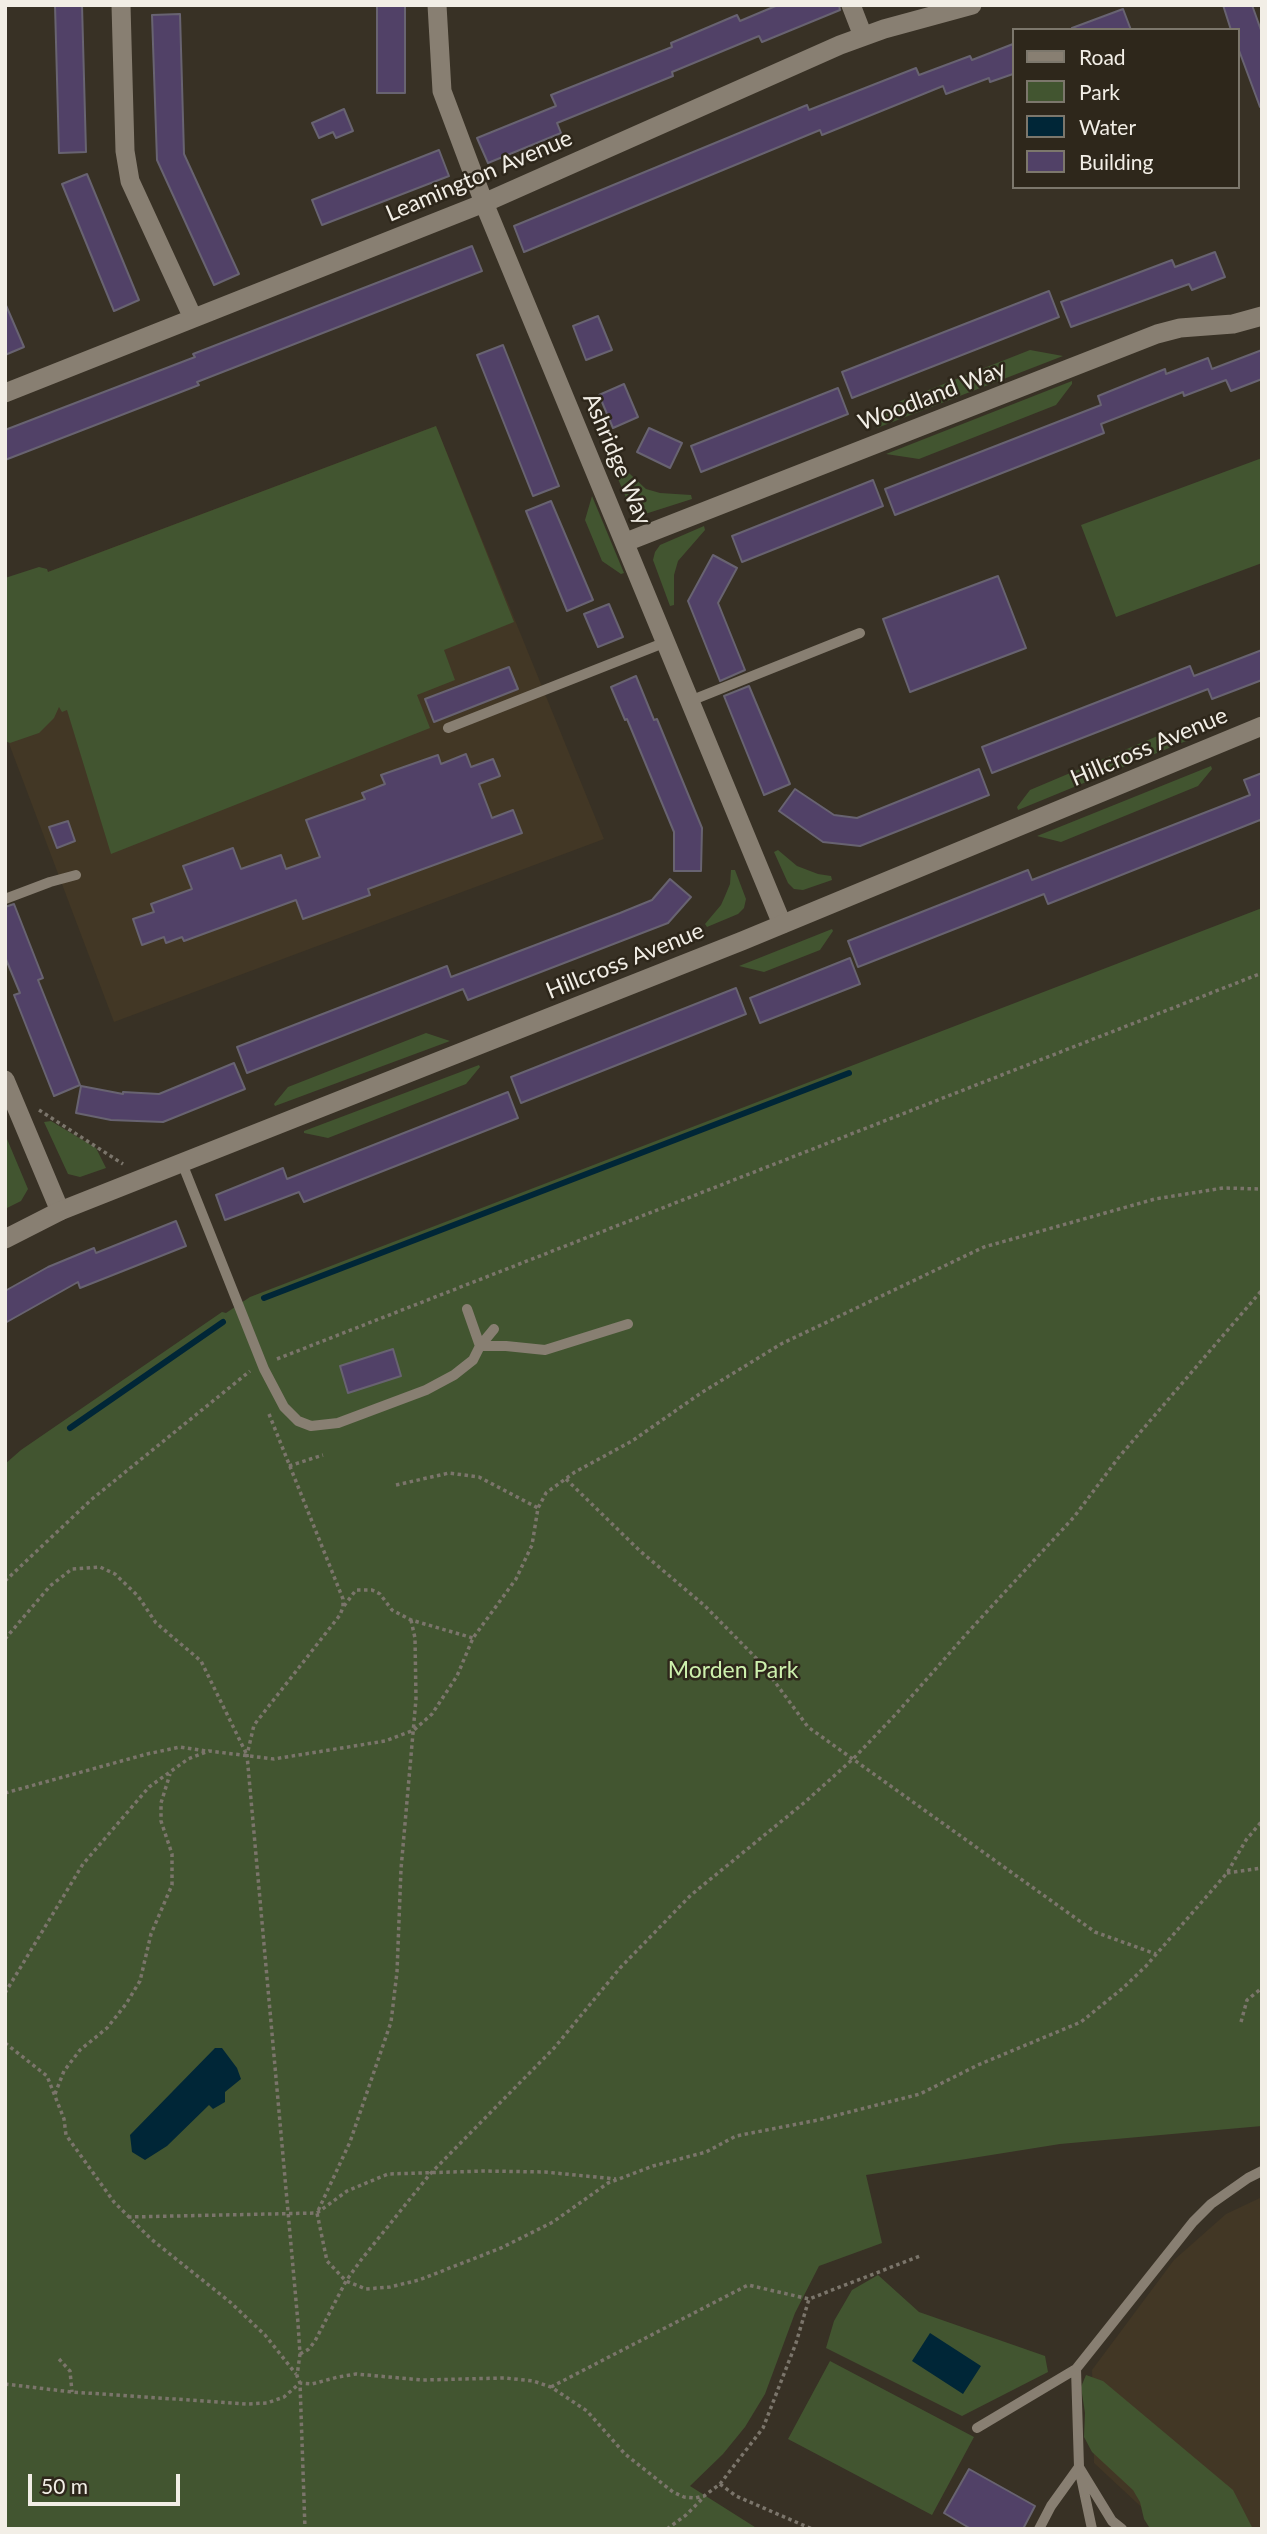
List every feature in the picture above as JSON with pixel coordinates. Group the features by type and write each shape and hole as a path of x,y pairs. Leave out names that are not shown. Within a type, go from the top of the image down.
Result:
{"street":[{"path":"121,5 125,151 130,181 193,318"},
{"name":"Ashridge Way","path":"437,5 442,91 484,203 782,925"},
{"path":"851,5 863,36"},
{"name":"Leamington Avenue","path":"5,393 484,203 863,36 972,5"},
{"name":"Woodland Way","path":"626,542 1157,334 1180,328 1233,324 1262,316"},
{"name":"Hillcross Avenue","path":"5,1239 60,1211 782,925 1262,726"},
{"path":"5,1080 60,1211"}],"lane":[{"path":"691,701 860,633"},
{"path":"448,728 666,642"},
{"path":"5,900 76,875"},
{"path":"181,1163 257,1367 284,1407 299,1421 311,1426 338,1423 426,1390 454,1375 473,1360 494,1329"},
{"path":"467,1309 480,1346"},
{"path":"480,1346 545,1350 628,1324"},
{"path":"977,2428 1076,2369 1192,2222 1211,2204 1262,2171"},
{"path":"1076,2369 1079,2467 1092,2529"},
{"path":"1040,2529 1079,2467"},
{"path":"1079,2467 1112,2521 1122,2529"}],"path":[{"path":"5,1581 92,1499 257,1367 1262,973"},
{"path":"19,1114 40,1110 123,1164"},
{"path":"5,1793 180,1747 274,1759 385,1741 414,1730 432,1714 457,1676 473,1638 516,1579 532,1545 538,1508 546,1493 566,1479 632,1441 701,1393 782,1344 984,1247 1155,1199 1223,1188 1262,1189"},
{"path":"300,2354 309,2349 315,2341 346,2281 430,2174 555,2047 620,1968 691,1895 805,1802 854,1758 1074,1517 1119,1457 1262,1290"},
{"path":"256,1382 257,1367"},
{"path":"265,1406 343,1600 343,1607"},
{"path":"289,1466 323,1455"},
{"path":"396,1485 449,1472 479,1477 538,1508"},
{"path":"566,1479 640,1552 705,1606 761,1663 808,1727 1095,1932 1156,1954"},
{"path":"5,1639 50,1586 72,1569 100,1567 115,1574 138,1596 156,1623 201,1661 247,1755"},
{"path":"305,2529 298,2376 300,2354 247,1755 254,1725 340,1615 356,1590 372,1590 380,1594 392,1609 411,1620 473,1638"},
{"path":"411,1620 416,1661 414,1730 391,2022 350,2142 317,2213 327,2261 346,2281 366,2288 390,2287 419,2280 501,2248 553,2222 608,2183 618,2179 706,2151 736,2136 818,2120 920,2094 1081,2022 1124,1988 1156,1954 1227,1873 1246,1840 1262,1821"},
{"path":"5,1993 83,1864 149,1787 188,1759 209,1751"},
{"path":"54,2096 64,2071 80,2050 107,2028 140,1981 151,1934 172,1885 172,1854 162,1821 161,1803 170,1772"},
{"path":"1227,1873 1262,1868"},
{"path":"1241,2022 1247,2000 1262,1988"},
{"path":"5,2043 47,2076 64,2119 66,2135 114,2202 151,2239 230,2302 265,2335 298,2376"},
{"path":"128,2217 317,2213 347,2191 388,2175 484,2171 618,2179"},
{"path":"551,2387 748,2285 809,2299 920,2256"},
{"path":"667,2529 720,2484 763,2428 796,2343 809,2299"},
{"path":"59,2359 70,2371 72,2392"},
{"path":"5,2384 172,2401 267,2403 284,2397 300,2383 312,2384 338,2377 374,2374 422,2380 505,2378 533,2381 551,2387 587,2411 625,2454 673,2492 684,2497 704,2496"},
{"path":"720,2484 736,2496 812,2529"}],"shaded area":[{"path":"436,426 604,839 114,1022 5,733 5,588"},
{"path":"1262,2197 1262,2529 1165,2529 1094,2463 1092,2370 1174,2260 1226,2214"}],"green space":[{"path":"1030,350 1063,356 877,428 876,425 893,404"},
{"path":"1072,381 1056,405 919,459 886,454"},
{"path":"436,426 514,622 444,650 455,680 417,695 430,728 111,854 67,710 62,712 59,707 54,718 39,733 10,743 5,741 5,578 39,567 47,569 48,572"},
{"path":"1262,458 1262,563 1116,617 1081,525"},
{"path":"614,459 646,489 660,493 691,495 692,499 645,514 636,513 630,507 610,460"},
{"path":"592,496 624,573 621,574 602,561 585,520"},
{"path":"704,526 705,530 678,561 674,575 674,605 670,606 653,560 655,552 660,545"},
{"path":"1167,732 1191,739 1018,810 1017,807 1030,790"},
{"path":"1211,766 1212,769 1198,786 1061,842 1037,836"},
{"path":"778,850 797,866 831,876 832,880 803,890 794,889 788,883 774,852"},
{"path":"731,870 735,870 746,899 744,908 738,914 707,927 705,924 725,896 730,884"},
{"name":"Morden Park","path":"1262,908 1262,2126 1060,2144 866,2175 882,2243 819,2266 795,2313 765,2394 745,2427 723,2454 690,2486 758,2529 5,2529 5,1464 21,1450 222,1312 226,1313 250,1297"},
{"path":"832,929 820,950 764,972 739,966"},
{"path":"426,1033 450,1041 275,1106 274,1104 288,1087"},
{"path":"479,1065 466,1084 328,1138 304,1133 304,1131"},
{"path":"51,1121 96,1148 106,1168 80,1177 68,1174 44,1122"},
{"path":"7,1139 28,1189 21,1201 5,1209 5,1148"},
{"path":"878,2275 919,2312 1045,2356 1048,2372 962,2416 826,2348 834,2321 852,2290"},
{"path":"830,2361 974,2437 932,2515 788,2439"},
{"path":"1086,2375 1103,2381 1233,2490 1253,2529 1149,2527 1133,2490 1092,2452 1084,2437 1085,2413 1081,2387"}],"water":[{"path":"215,2048 222,2048 237,2068 241,2079 225,2092 225,2102 213,2109 209,2105 167,2146 145,2160 132,2152 130,2135"},
{"path":"930,2333 981,2366 963,2394 912,2361"}],"building":[{"path":"55,5 82,5 86,152 59,153"},
{"path":"377,5 405,5 405,93 377,93"},
{"path":"778,5 839,5 840,10 762,42 759,36 672,72 673,76 557,123 561,133 488,163 477,138 556,106 551,95 672,47 671,43 737,15 740,21"},
{"path":"1223,5 1252,5 1262,33 1262,107 1239,50 1239,28 1230,28"},
{"path":"1123,9 1130,28 1072,28"},
{"path":"180,14 184,154 239,274 214,285 157,160 152,15"},
{"path":"1012,44 1012,74 990,82 989,78 946,94 943,86 822,135 820,130 524,252 514,226 807,105 809,110 916,68 919,75 970,56 972,60"},
{"path":"344,109 353,131 336,138 333,132 319,138 312,123"},
{"path":"439,150 449,176 322,225 312,200"},
{"path":"87,174 139,300 114,311 62,184"},
{"path":"472,246 482,271 5,460 5,430"},
{"path":"1215,252 1225,277 1192,290 1189,284 1071,327 1061,302 1172,260 1175,267"},
{"path":"1049,291 1059,317 852,398 842,372"},
{"path":"5,303 24,347 5,355"},
{"path":"598,316 612,350 586,360 573,326"},
{"path":"503,345 559,486 533,496 477,355"},
{"path":"1262,350 1262,379 1231,391 1226,380 1184,396 1183,392 1101,424 1104,433 895,515 885,489 1101,405 1098,396 1165,369 1166,374 1208,358 1212,369"},
{"path":"624,384 638,417 613,428 599,395"},
{"path":"838,388 848,414 701,472 691,446"},
{"path":"649,428 682,443 670,468 637,452"},
{"path":"873,480 883,506 742,562 732,536"},
{"path":"551,501 593,600 567,611 526,511"},
{"path":"713,555 737,568 718,603 745,670 720,681 688,601"},
{"path":"998,576 1026,648 910,692 883,619"},
{"path":"609,604 623,637 598,647 584,614"},
{"path":"1262,650 1262,680 1212,699 1208,689 992,773 982,747 1190,666 1194,676"},
{"path":"509,667 518,689 434,722 425,699"},
{"path":"636,676 654,720 657,719 702,828 701,871 674,871 674,832 611,687"},
{"path":"749,686 790,784 764,795 724,696"},
{"path":"466,754 471,767 493,759 500,776 479,784 492,818 513,810 522,833 368,889 370,895 303,919 296,900 184,941 182,937 166,943 164,937 142,945 133,919 154,912 151,904 192,889 183,866 233,848 241,869 281,855 286,869 320,857 306,820 365,799 362,793 385,784 381,775 438,755 441,764"},
{"path":"979,769 989,795 860,846 823,842 779,811 795,789 834,815 857,818"},
{"path":"1262,773 1262,823 1260,820 1048,904 1044,894 858,967 848,941 1028,870 1032,880 1250,795 1244,780"},
{"path":"68,821 75,841 57,848 49,827"},
{"path":"670,879 691,897 668,923 468,1000 463,989 247,1073 237,1047 447,966 451,977 620,913 652,900"},
{"path":"14,904 43,978 38,980 80,1085 54,1096 14,995 20,993 5,957 5,907"},
{"path":"850,958 860,984 760,1023 750,998"},
{"path":"736,988 746,1014 521,1103 511,1077"},
{"path":"234,1063 245,1089 163,1122 111,1120 76,1113 81,1086 123,1094 159,1094"},
{"path":"508,1092 518,1118 304,1202 299,1192 225,1220 216,1195 283,1168 287,1179"},
{"path":"176,1221 186,1246 80,1288 78,1282 5,1323 5,1291 48,1267 94,1248 96,1253"},
{"path":"393,1349 401,1376 348,1393 340,1366"},
{"path":"969,2469 1035,2506 1023,2529 971,2529 944,2513"}],"waterway":[{"path":"264,1298 849,1073"},
{"path":"70,1428 223,1322"}]}
